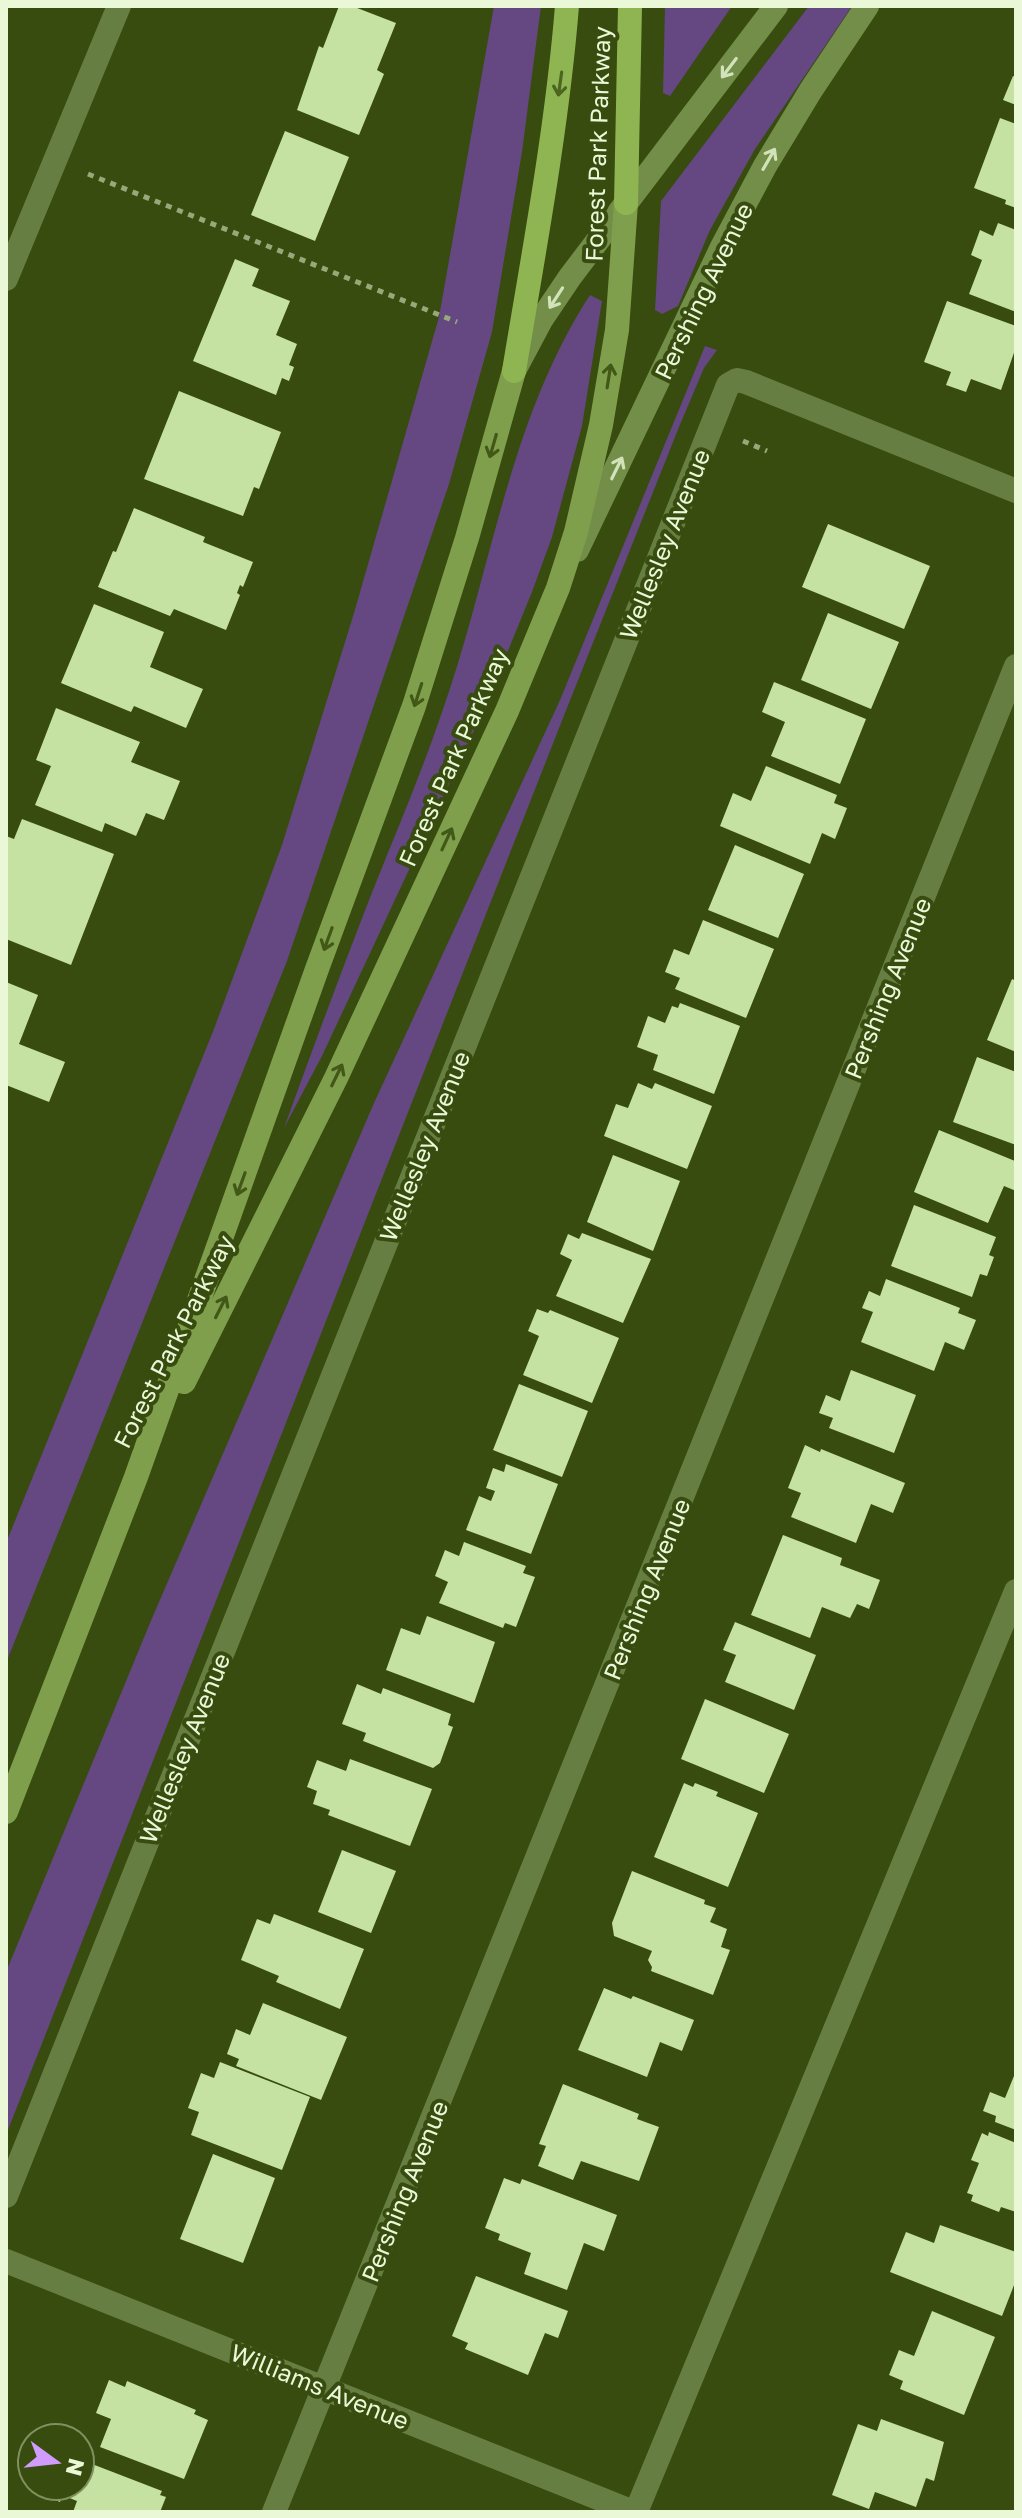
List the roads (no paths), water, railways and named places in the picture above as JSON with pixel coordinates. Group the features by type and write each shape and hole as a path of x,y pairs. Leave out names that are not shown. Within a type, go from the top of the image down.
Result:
{"highway":[{"name":"Forest Park Parkway","path":"514,371 546,177 567,6"},
{"name":"Forest Park Parkway","path":"626,203 630,6"}],"main road":[{"name":"Forest Park Parkway","path":"136,1477 336,1078 507,711 558,588 579,520 601,425 617,330 626,203"},
{"name":"Forest Park Parkway","path":"6,1812 136,1477 414,706 467,538 514,371"}],"street":[{"path":"6,279 119,6"},
{"path":"514,371 541,320 563,288 776,6"},
{"name":"Pershing Avenue","path":"558,588 722,247 765,166 867,6"},
{"name":"Wellesley Avenue","path":"6,2196 728,385 737,380 746,382 1016,491"},
{"name":"Pershing Avenue","path":"274,2512 1016,666"},
{"path":"634,2512 1016,1591"},
{"name":"Williams Avenue","path":"6,2261 634,2512"}]}
